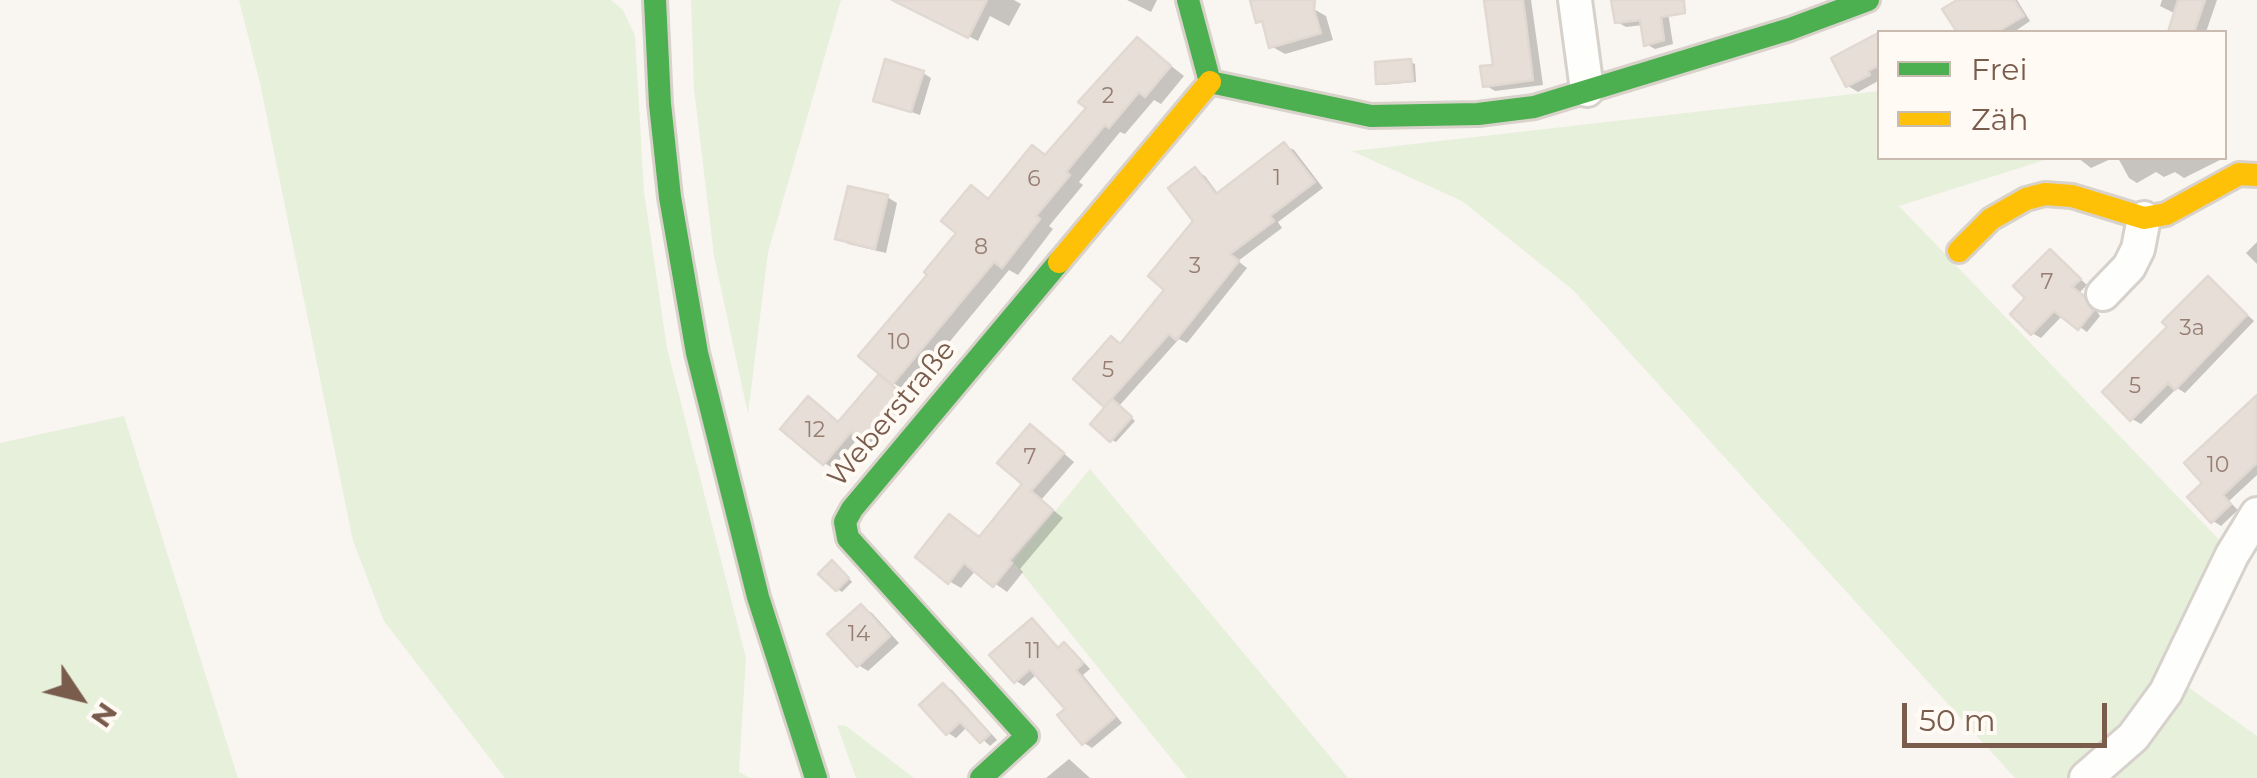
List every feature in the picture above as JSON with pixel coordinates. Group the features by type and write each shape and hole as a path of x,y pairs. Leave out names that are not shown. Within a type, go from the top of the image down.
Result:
{"street":[{"path":"655,0 668,181 698,353 758,597 816,778"},
{"path":"1188,0 1210,82 1371,116 1478,114 1534,107 1790,29 1868,0"},
{"path":"1576,0 1588,90"},
{"name":"Weberstraße","path":"982,778 1027,736 848,538 845,522 1210,82"},
{"path":"1960,251 1991,218 2010,206 2045,194 2072,196 2144,218 2166,214 2239,174 2257,175"},
{"path":"2103,294 2138,250 2144,218"},
{"path":"2086,778 2132,737 2166,692 2232,555 2257,514"}],"green space":[{"path":"239,0 611,0 623,10 635,36 644,192 667,348 746,658 739,772 750,778 505,778 384,621 353,541 260,83"},
{"path":"691,0 841,0 768,252 748,414 714,256 694,89"},
{"path":"1877,91 1877,160 2045,160 1899,206 2228,549 2163,682 2075,778 2015,778 1573,290 1462,201 1352,151"},
{"path":"124,416 238,778 0,778 0,443"},
{"path":"1090,469 1348,778 1187,778 1013,562"},
{"path":"2174,677 2257,736 2257,778 2081,778"},
{"path":"837,725 846,726 914,778 856,778"}],"building":[{"path":"892,0 987,0 968,38"},
{"path":"1250,0 1315,0 1321,33 1269,48 1262,21 1256,23"},
{"path":"1484,0 1523,0 1533,80 1483,87 1480,66 1493,65"},
{"path":"1611,0 1684,0 1685,13 1661,17 1664,40 1644,46 1640,20 1615,23"},
{"path":"1957,0 2014,0 2024,16 2000,30 1956,30 1942,9"},
{"path":"2178,0 2205,0 2195,30 2169,30"},
{"path":"1877,34 1877,66 1868,71 1870,75 1846,87 1831,58"},
{"path":"1137,37 1171,66 1145,97 1139,92 1109,128 1105,125 1066,172 1070,175 1036,216 1040,219 1002,268 994,262 892,385 858,356 927,275 924,272 956,233 941,221 971,185 988,199 1032,145 1045,155 1086,108 1078,102"},
{"path":"885,59 924,71 911,112 873,101"},
{"path":"1411,59 1413,81 1376,84 1375,62"},
{"path":"1284,142 1315,182 1270,216 1274,221 1230,254 1239,261 1176,340 1169,334 1104,407 1073,379 1111,336 1120,344 1164,290 1148,276 1193,221 1168,188 1195,167 1216,194"},
{"path":"848,186 888,195 875,249 835,239"},
{"path":"2050,249 2081,279 2072,287 2084,296 2093,311 2078,330 2054,311 2031,335 2010,314 2025,298 2013,286"},
{"path":"2208,276 2247,315 2175,390 2168,383 2130,421 2102,392 2167,327 2162,322"},
{"path":"879,374 902,394 861,442 851,432 823,465 780,429 808,396 838,422"},
{"path":"2257,395 2257,463 2223,495 2231,504 2211,523 2187,497 2202,483 2184,463"},
{"path":"1112,399 1132,417 1110,442 1090,424"},
{"path":"1030,424 1064,453 1031,491 1053,510 1009,561 1012,563 993,587 964,563 948,584 915,557 949,514 979,537 1022,484 997,463"},
{"path":"832,560 849,578 836,591 818,574"},
{"path":"861,604 890,636 857,667 827,634"},
{"path":"1032,618 1058,648 1064,642 1083,663 1076,670 1115,717 1082,745 1057,715 1065,709 1030,669 1014,683 989,655"},
{"path":"943,683 990,734 980,743 960,722 946,735 919,705"}],"traffic: fast":[{"path":"655,0 670,197 697,353 758,597 816,778"},
{"path":"1188,0 1210,82 1371,116 1478,114 1534,107 1790,29 1868,0"},
{"path":"981,778 1027,736 848,538 845,522 1059,262"}],"traffic: slow":[{"path":"1059,262 1210,82"},
{"path":"1959,251 1991,219 2026,199 2045,194 2072,196 2144,218 2166,214 2239,174 2257,175"}]}
